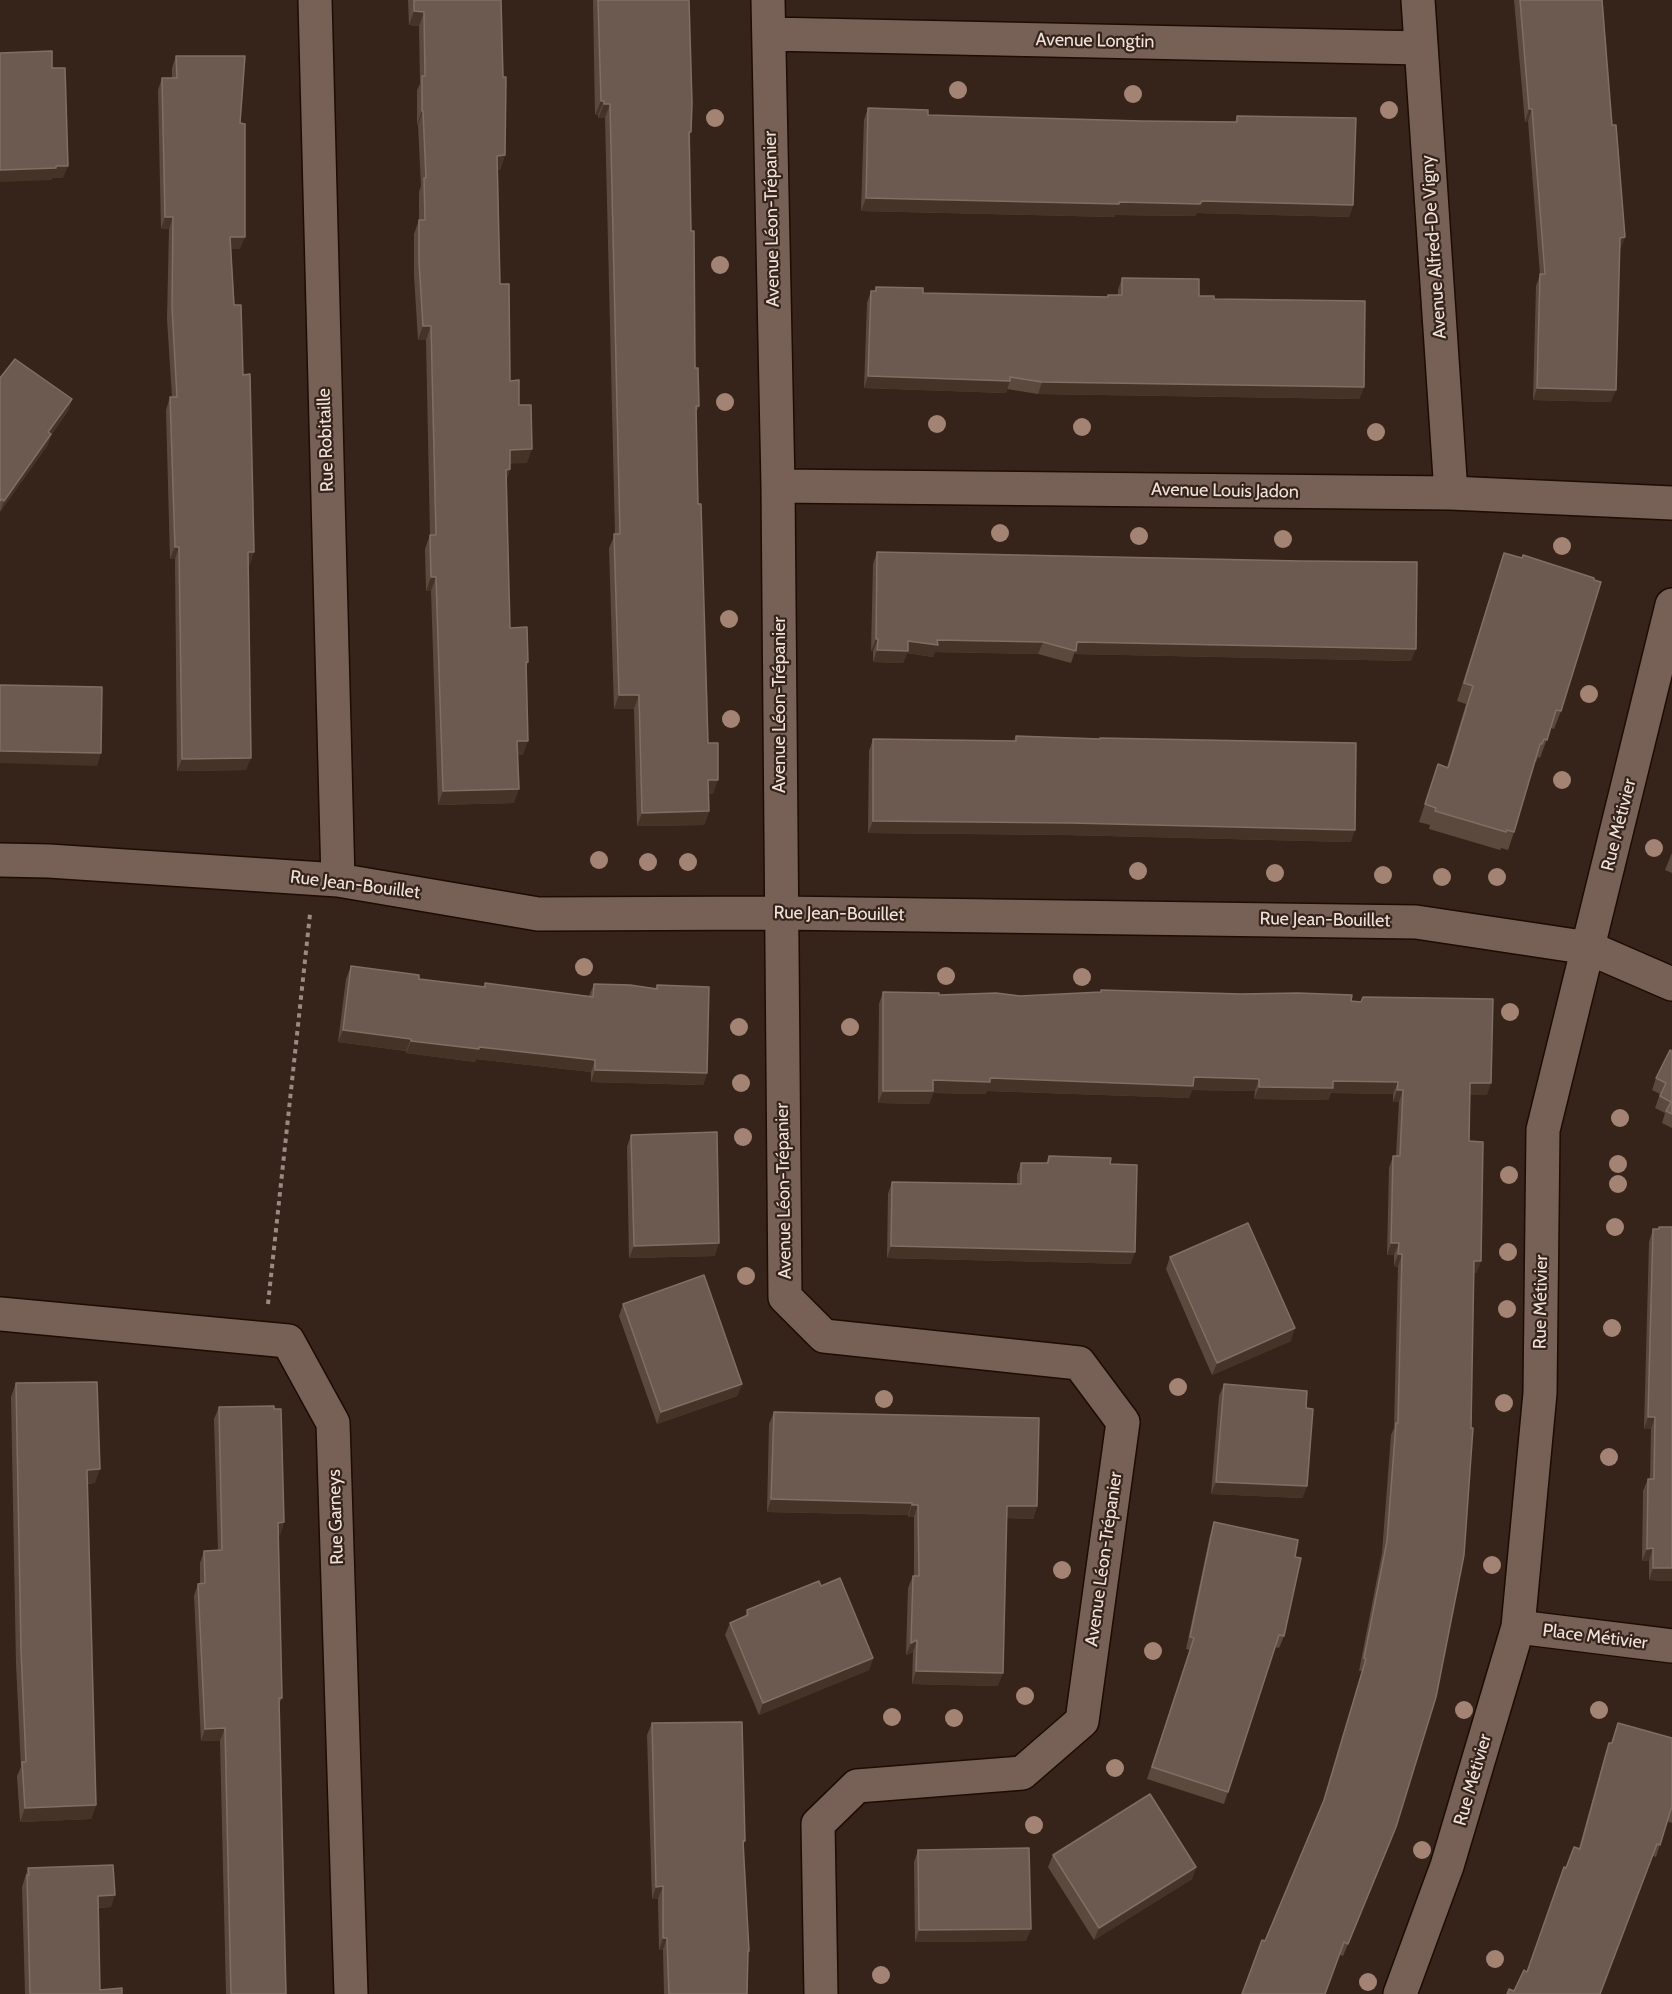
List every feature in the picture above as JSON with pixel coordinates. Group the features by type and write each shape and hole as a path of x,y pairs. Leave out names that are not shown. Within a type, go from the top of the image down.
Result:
{"street":[{"name":"Rue Robitaille","path":"315,0 326,879"},
{"name":"Avenue Léon-Trépanier","path":"768,0 778,486 785,1297 824,1336 1079,1362 1123,1422 1082,1721 1022,1773 857,1786 818,1824 821,1994"},
{"name":"Avenue Alfred-De Vigny","path":"1418,0 1451,493"},
{"name":"Avenue Longtin","path":"769,34 1421,48"},
{"name":"Avenue Louis Jadon","path":"778,486 1451,493 1672,503"},
{"name":"Rue Métivier","path":"1400,1994 1447,1866 1518,1627 1540,1393 1543,1130 1672,605"},
{"name":"Rue Jean-Bouillet","path":"0,860 49,861 326,879 538,914 781,913 1416,922 1589,948 1672,984"},
{"name":"Rue Garneys","path":"0,1314 288,1341 333,1423 351,1994"},
{"name":"Place Métivier","path":"1518,1627 1672,1646"}],"path":[{"path":"265,1339 326,879"}],"building":[{"path":"414,0 501,0 503,77 506,77 505,155 497,156 500,284 509,284 510,381 519,380 519,405 531,405 532,449 510,450 510,469 506,470 510,628 527,627 528,741 517,741 519,789 443,791 436,577 431,577 430,535 436,535 431,326 423,326 419,261 419,220 425,220 424,178 426,178 422,111 422,76 425,76 424,12 414,11"},
{"path":"598,0 689,0 692,103 691,132 689,132 691,231 694,231 695,368 698,368 699,406 696,406 698,504 701,504 708,743 718,743 718,780 708,780 709,811 642,813 639,695 619,695 614,534 620,534 610,104 604,104 604,101 601,101"},
{"path":"1520,0 1602,0 1612,125 1616,125 1625,237 1620,238 1616,390 1537,388 1540,274 1545,274 1532,109 1529,109"},
{"path":"52,51 52,68 65,68 68,166 0,170 0,53"},
{"path":"176,56 245,56 240,123 245,124 245,237 230,237 234,305 241,305 243,375 250,374 254,552 248,552 251,758 182,759 179,547 175,547 170,397 177,397 172,307 173,217 165,217 162,78 177,78"},
{"path":"868,108 928,110 928,115 1141,121 1237,122 1237,116 1356,118 1353,205 1202,201 1200,204 1119,202 1119,204 866,198"},
{"path":"1122,278 1199,279 1199,296 1214,296 1214,299 1365,301 1364,387 1042,382 1010,377 1010,381 868,376 871,291 876,291 876,287 923,288 923,293 1108,297 1108,295 1122,295"},
{"path":"15,359 72,399 48,432 51,434 4,501 2,499 0,501 0,378"},
{"path":"877,552 1417,562 1416,649 1077,642 1076,651 1043,642 937,640 938,645 908,641 908,651 877,650"},
{"path":"1504,553 1522,558 1523,555 1601,582 1561,711 1556,710 1547,740 1544,739 1540,744 1514,832 1507,830 1506,832 1435,811 1436,808 1425,804 1438,764 1448,768 1473,686 1464,683"},
{"path":"0,685 102,687 101,753 0,751"},
{"path":"1016,736 1356,743 1355,830 873,821 873,739 1016,741"},
{"path":"351,966 419,975 419,979 485,987 485,983 593,997 594,984 630,985 657,989 657,985 709,987 707,1073 595,1070 595,1060 411,1041 411,1039 343,1030"},
{"path":"1101,990 1352,995 1351,1001 1361,1002 1363,997 1493,999 1491,1083 1470,1083 1469,1141 1483,1142 1481,1261 1474,1261 1471,1428 1473,1428 1464,1555 1436,1697 1396,1827 1348,1944 1344,1942 1325,1994 1242,1994 1262,1940 1265,1941 1324,1800 1366,1659 1364,1658 1387,1541 1396,1423 1398,1423 1402,1254 1398,1254 1399,1243 1391,1243 1393,1156 1400,1156 1403,1090 1397,1090 1398,1082 1333,1081 1333,1088 1259,1087 1259,1079 1194,1077 1193,1086 990,1078 990,1082 933,1080 933,1091 883,1091 883,992 939,993 939,995 996,993 1020,996 1101,992"},
{"path":"1670,1050 1672,1051 1672,1114 1666,1111 1671,1102 1660,1096 1666,1083 1656,1078"},
{"path":"717,1132 719,1243 634,1246 631,1135"},
{"path":"1049,1156 1111,1158 1110,1164 1137,1165 1135,1252 891,1246 892,1182 1021,1184 1021,1163 1048,1163"},
{"path":"1248,1223 1295,1328 1217,1363 1170,1257"},
{"path":"1659,1227 1672,1227 1672,1568 1653,1568 1653,1548 1647,1549 1648,1479 1654,1479 1655,1417 1648,1417 1653,1229 1659,1229"},
{"path":"704,1275 742,1384 661,1412 623,1304"},
{"path":"97,1382 100,1469 87,1470 96,1805 25,1808 22,1762 26,1762 21,1650 16,1383"},
{"path":"1224,1384 1307,1391 1306,1408 1313,1409 1307,1486 1216,1482"},
{"path":"274,1406 274,1409 281,1409 284,1522 278,1523 282,1698 279,1698 286,1994 231,1994 225,1728 205,1729 198,1584 205,1583 204,1551 222,1550 219,1407"},
{"path":"774,1412 1039,1418 1037,1506 1007,1506 1003,1673 916,1671 917,1640 911,1643 913,1576 919,1576 918,1505 771,1499"},
{"path":"1214,1522 1298,1540 1295,1557 1301,1558 1284,1636 1279,1635 1228,1792 1152,1767 1194,1638 1190,1637"},
{"path":"840,1578 873,1658 763,1703 730,1623 748,1615 747,1610 819,1581 821,1586"},
{"path":"742,1722 745,1841 743,1841 749,1951 747,1994 669,1994 667,1938 663,1938 663,1886 656,1887 652,1723"},
{"path":"1618,1723 1672,1738 1672,1809 1660,1845 1657,1844 1600,1994 1507,1994 1509,1989 1514,1991 1524,1970 1527,1972 1564,1867 1566,1868 1574,1847 1580,1849 1609,1743 1612,1743"},
{"path":"1150,1794 1196,1867 1099,1928 1053,1855"},
{"path":"1029,1848 1031,1929 919,1930 918,1850"},
{"path":"113,1865 115,1895 98,1896 100,1990 122,1988 122,1994 30,1994 28,1868"}]}
